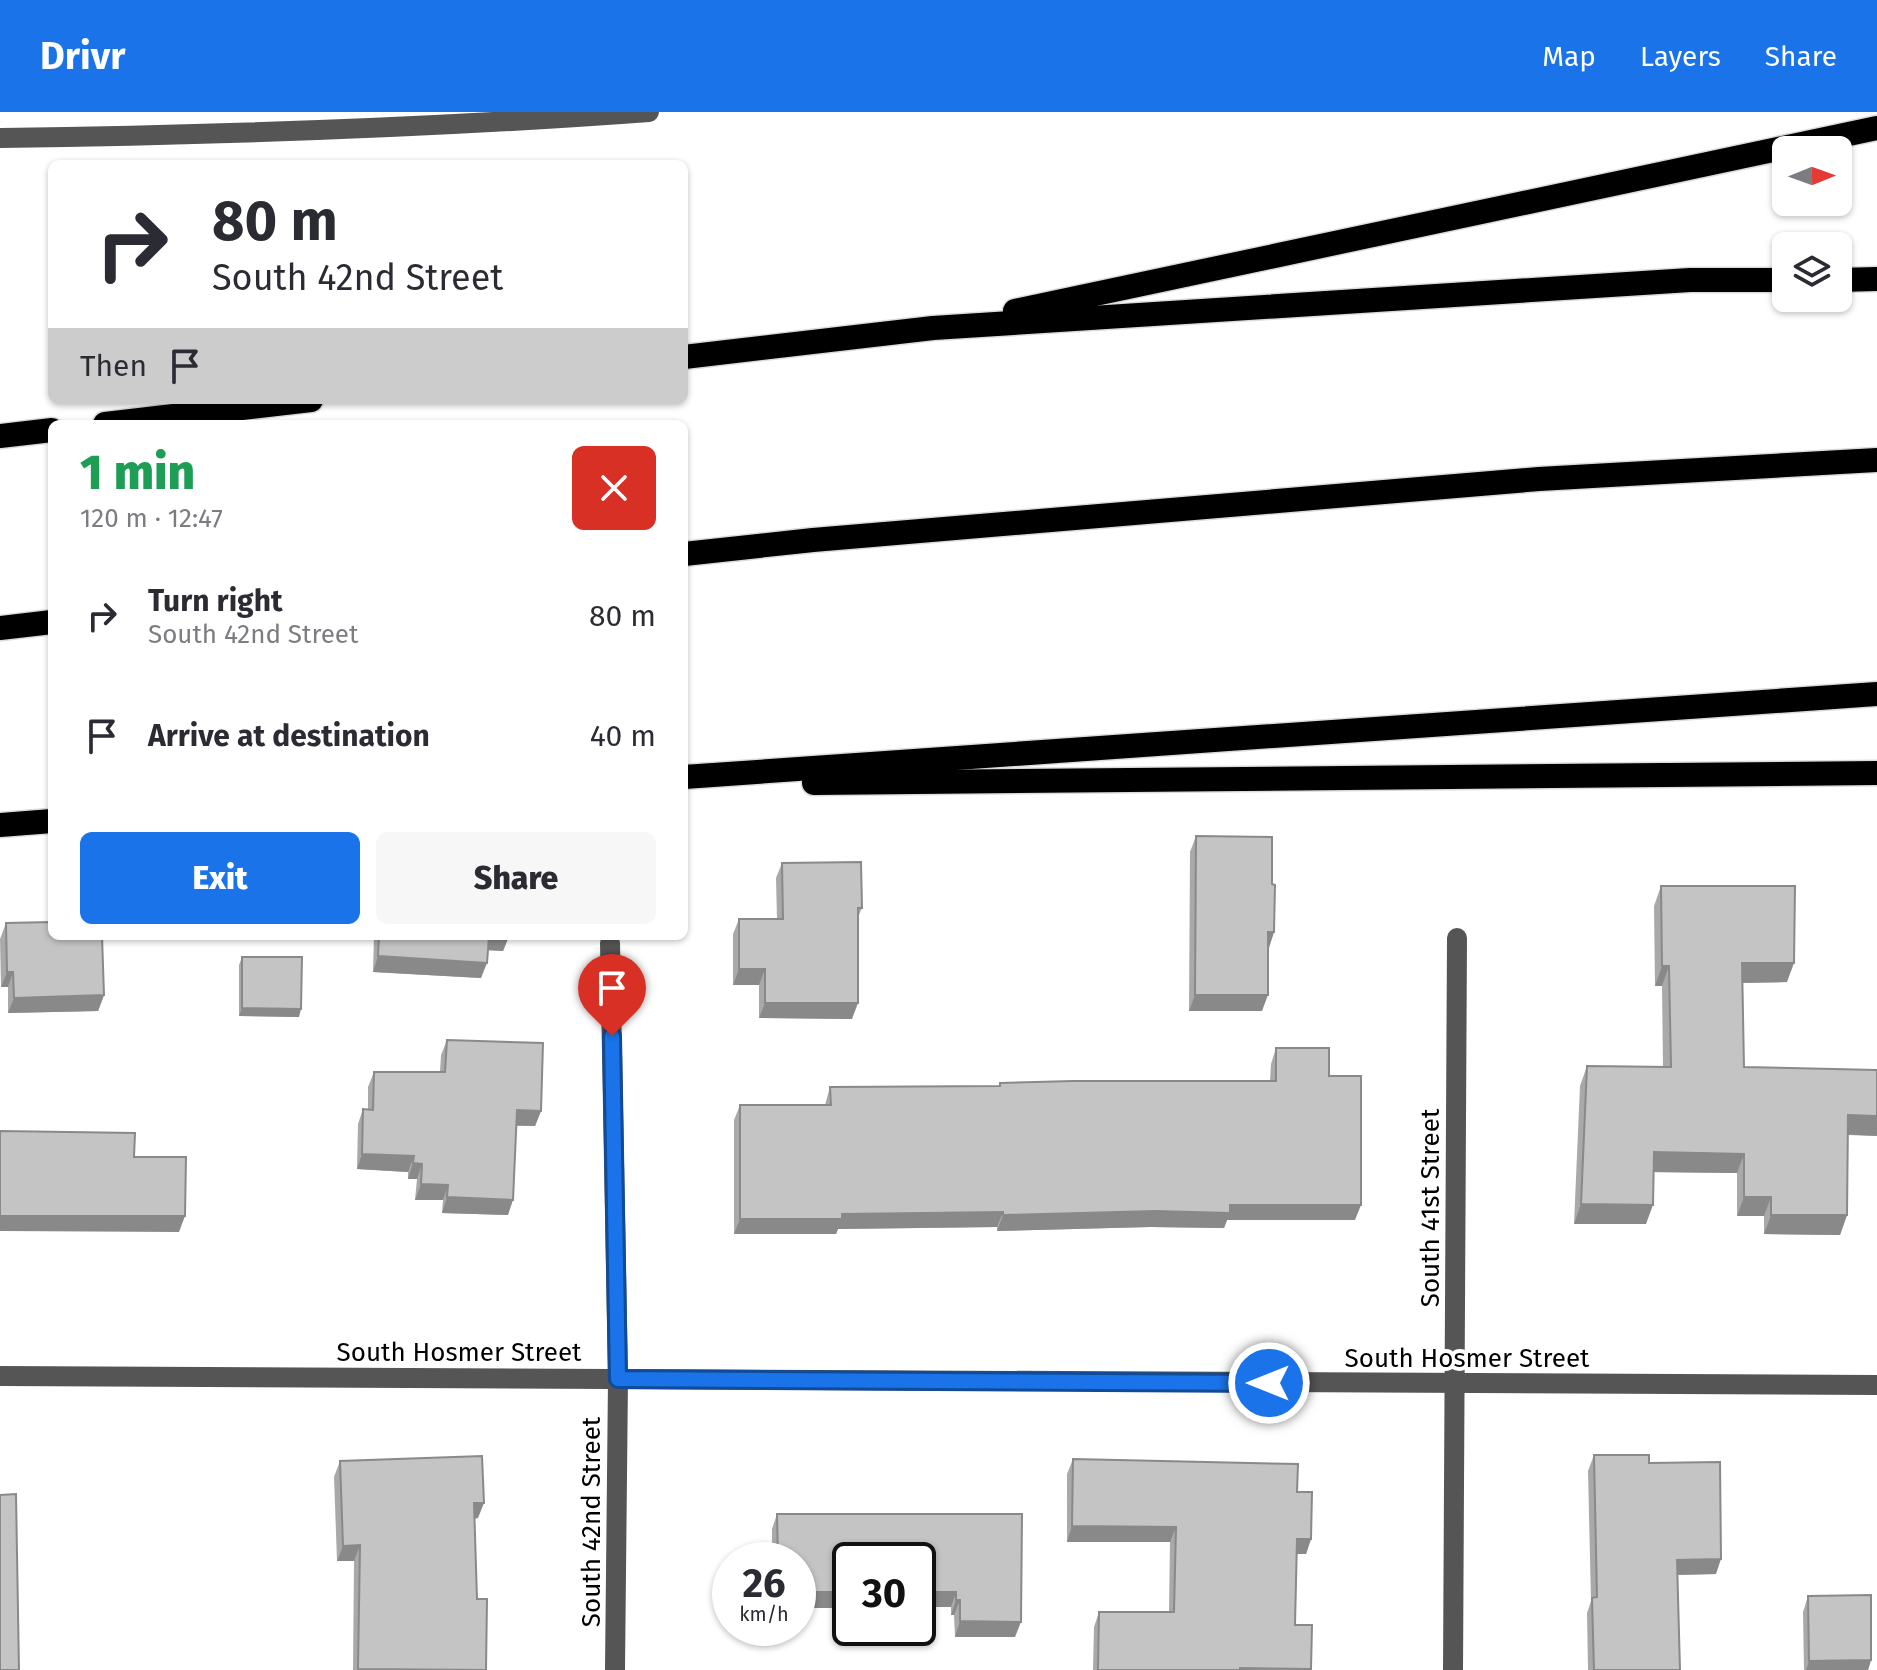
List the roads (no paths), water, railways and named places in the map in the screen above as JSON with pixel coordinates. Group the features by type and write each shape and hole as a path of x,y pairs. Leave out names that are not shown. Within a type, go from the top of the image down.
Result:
{"highway":[{"path":"933,328 1877,128"},
{"path":"1852,280 1877,279"},
{"path":"688,357 933,328 1690,280 1772,280"},
{"path":"139,420 277,404"},
{"path":"0,436 48,430"},
{"path":"688,554 813,540 1523,480 1877,460"},
{"path":"0,628 48,622"},
{"path":"688,777 1877,694"},
{"path":"688,784 1877,773"},
{"path":"0,825 48,821"}],"street":[{"path":"0,138 210,135 649,112"},
{"name":"South 41st Street","path":"1453,1670 1457,938"},
{"name":"South 42nd Street","path":"610,943 618,1379 615,1670"},
{"name":"South Hosmer Street","path":"0,1376 1877,1385"}]}
